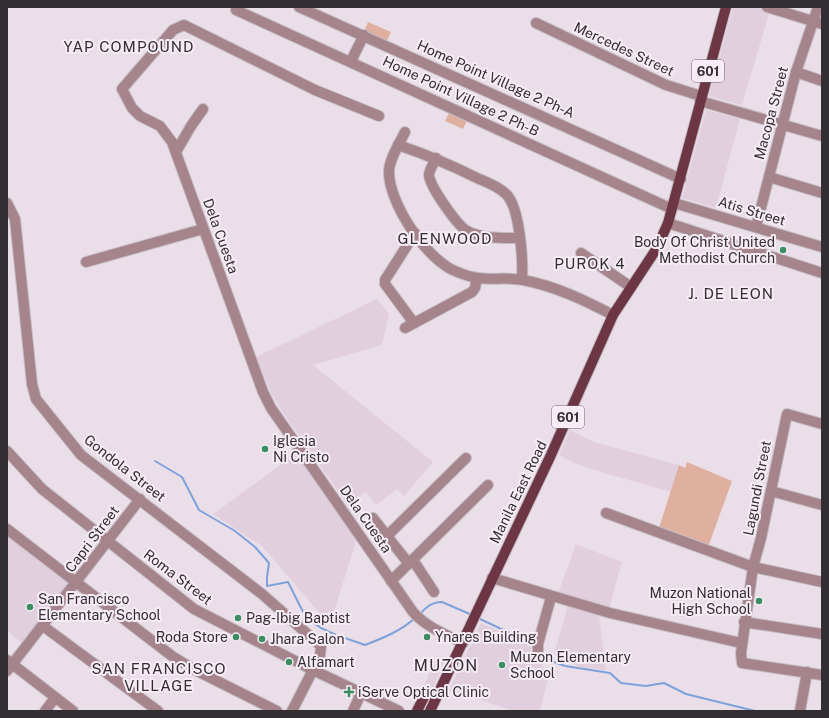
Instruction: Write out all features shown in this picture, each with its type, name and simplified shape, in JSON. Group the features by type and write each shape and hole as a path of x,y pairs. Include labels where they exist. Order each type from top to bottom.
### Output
{"main road":[{"name":"601","path":"668,223 700,98 726,7"},
{"name":"Manila East Road","path":"430,711 556,444 613,315 657,248 668,223"},
{"path":"417,711 426,692 438,695"}],"street":[{"name":"Home Point Village 2 Ph-A","path":"299,7 364,35 680,179"},
{"path":"767,7 817,23"},
{"name":"Macopa Street","path":"756,227 796,72 817,23 818,7"},
{"name":"Home Point Village 2 Ph-B","path":"237,8 673,206"},
{"name":"Mercedes Street","path":"536,23 666,85 700,98 822,136"},
{"name":"Dela Cuesta","path":"379,116 315,90 184,25 173,30 122,89 132,108 140,116 155,123 165,132 176,152 254,370 271,408 416,615 463,643"},
{"path":"351,61 364,35"},
{"path":"796,72 822,81"},
{"path":"176,152 191,126 203,110"},
{"path":"406,132 398,145 388,170 390,183 397,202 415,234 429,253 440,263 476,278 522,279 552,287 577,297 613,315"},
{"path":"398,145 436,158 494,186 506,194 513,205 517,217 523,259 522,279"},
{"path":"436,158 429,174 431,183 458,223 474,234 519,238"},
{"path":"769,177 822,193"},
{"name":"Gondola Street","path":"7,203 15,218 32,384 36,399 82,456 262,594 321,646 320,656 292,711"},
{"name":"Atis Street","path":"673,206 756,227 822,247"},
{"path":"668,223 822,273"},
{"path":"86,262 203,229"},
{"path":"415,234 385,280 385,284 409,325 472,292 475,288 476,278"},
{"path":"581,254 631,287"},
{"name":"Lagundi Street","path":"808,672 742,663 741,643 753,567 762,538 787,414 822,424"},
{"name":"Roma Street","path":"7,451 42,489 194,609 313,670 399,711"},
{"path":"387,536 466,458"},
{"path":"391,580 488,485"},
{"path":"771,491 822,505"},
{"name":"Capri Street","path":"9,665 43,626 140,499"},
{"path":"606,513 753,567 822,582"},
{"path":"373,518 411,562 434,592"},
{"path":"7,529 172,656 193,670 278,711"},
{"path":"492,578 551,597 610,613 741,643"},
{"path":"538,655 538,644 551,597"},
{"path":"744,622 822,634"},
{"path":"43,626 158,711"},
{"path":"9,665 73,711"},
{"path":"800,711 808,672 822,675"},
{"path":"353,711 361,693"},
{"path":"44,711 55,698"}],"shaded area":[{"path":"733,7 771,7 742,105 709,96"},
{"path":"368,22 391,32 386,43 364,32"},
{"path":"706,110 740,119 716,208 682,198"},
{"path":"450,111 468,119 463,129 445,121"},
{"path":"377,299 389,314 382,345 313,365 433,462 404,496 397,489 376,505 366,492 347,504 282,411 271,393 256,357"},
{"path":"570,430 594,442 679,465 671,492 604,473 574,463 559,455"},
{"path":"297,453 357,538 330,625 262,546 213,514"},
{"path":"687,462 732,481 708,547 659,528 679,465 685,468"},
{"name":"San Francisco Elementary School","path":"7,532 72,583 22,643 7,631"},
{"path":"576,544 622,562 608,612 557,596"},
{"path":"568,605 599,615 606,670 579,667 554,654"},
{"name":"Muzon Elementary School","path":"481,623 533,646 530,655 542,661 543,668 550,671 540,711 514,711 449,690"},
{"path":"436,659 445,663 432,689 424,685"}],"waterway":[{"path":"155,461 182,477 199,510 235,531 255,547 269,563 267,586 288,582 306,616 318,626 334,634 365,645 398,630 410,623 415,618"},
{"path":"420,614 430,605 442,602 472,615"},
{"path":"478,618 535,645"},
{"path":"541,657 565,666 610,673 621,683 646,686 664,683 686,694 755,711"}],"place":[{"name":"Body Of Christ United Methodist Church","path":"783,250"},
{"name":"Iglesia Ni Cristo","path":"265,449"},
{"name":"Muzon National High School","path":"759,601"},
{"name":"San Francisco Elementary School","path":"30,607"},
{"name":"Pag-Ibig Baptist","path":"238,618"},
{"name":"Roda Store","path":"236,637"},
{"name":"Ynares Building","path":"427,637"},
{"name":"Jhara Salon","path":"262,639"},
{"name":"Alfamart","path":"289,662"},
{"name":"Muzon Elementary School","path":"502,665"},
{"name":"iServe Optical Clinic","path":"349,692"}],"district":[{"name":"YAP COMPOUND","path":"129,46"},
{"name":"GLENWOOD","path":"445,238"},
{"name":"PUROK 4","path":"590,263"},
{"name":"J. DE LEON","path":"731,293"},
{"name":"MUZON","path":"446,665"},
{"name":"SAN FRANCISCO VILLAGE","path":"159,676"}]}
